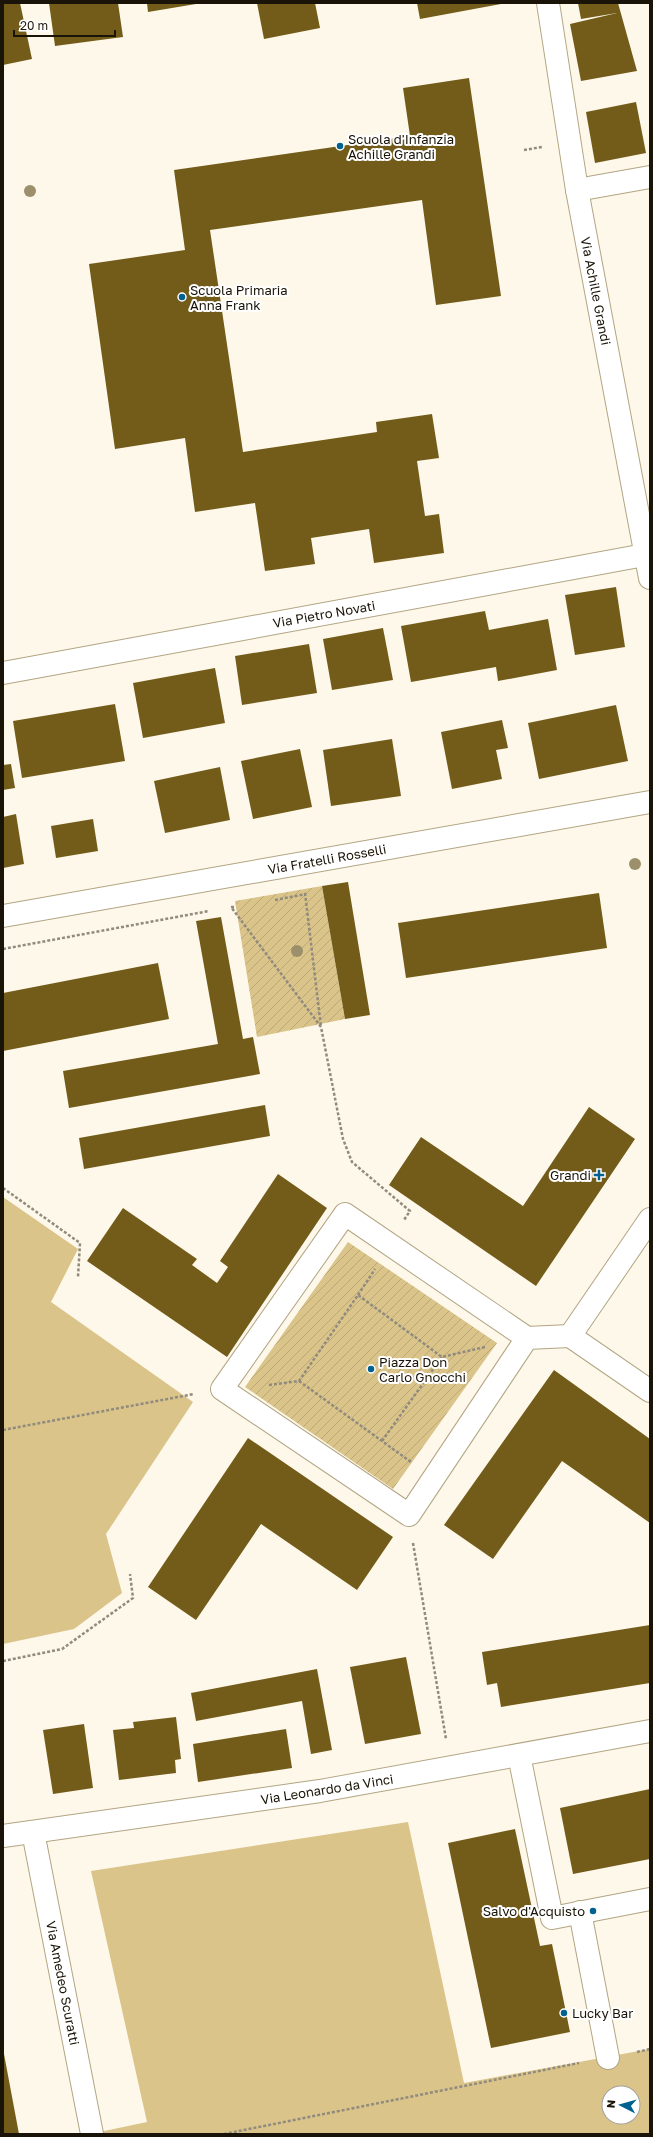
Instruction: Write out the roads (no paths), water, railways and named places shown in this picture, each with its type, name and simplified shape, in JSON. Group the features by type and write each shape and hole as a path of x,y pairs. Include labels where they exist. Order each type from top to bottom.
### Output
{"street":[{"name":"Via Achille Grandi","path":"548,3 577,190 648,555 650,578"},
{"path":"577,190 650,177"},
{"name":"Via Pietro Novati","path":"3,673 648,555"},
{"name":"Via Fratelli Rosselli","path":"3,916 650,802"},
{"path":"527,1338 409,1515 222,1389 345,1214 527,1338 570,1336 650,1391"},
{"path":"570,1336 650,1219"},
{"name":"Via Leonardo da Vinci","path":"3,1836 320,1792 650,1731"},
{"path":"519,1755 552,1918 650,1899"},
{"name":"Via Amedeo Scuratti","path":"33,1832 92,2134"},
{"path":"580,1912 608,2058"}],"place":[{"name":"Scuola d'Infanzia Achille Grandi","path":"340,146"},
{"name":"Scuola Primaria Anna Frank","path":"182,297"},
{"name":"Grandi","path":"599,1175"},
{"name":"Piazza Don Carlo Gnocchi","path":"371,1369"},
{"name":"Salvo d'Acquisto","path":"593,1911"},
{"name":"Lucky Bar","path":"564,2013"}]}
